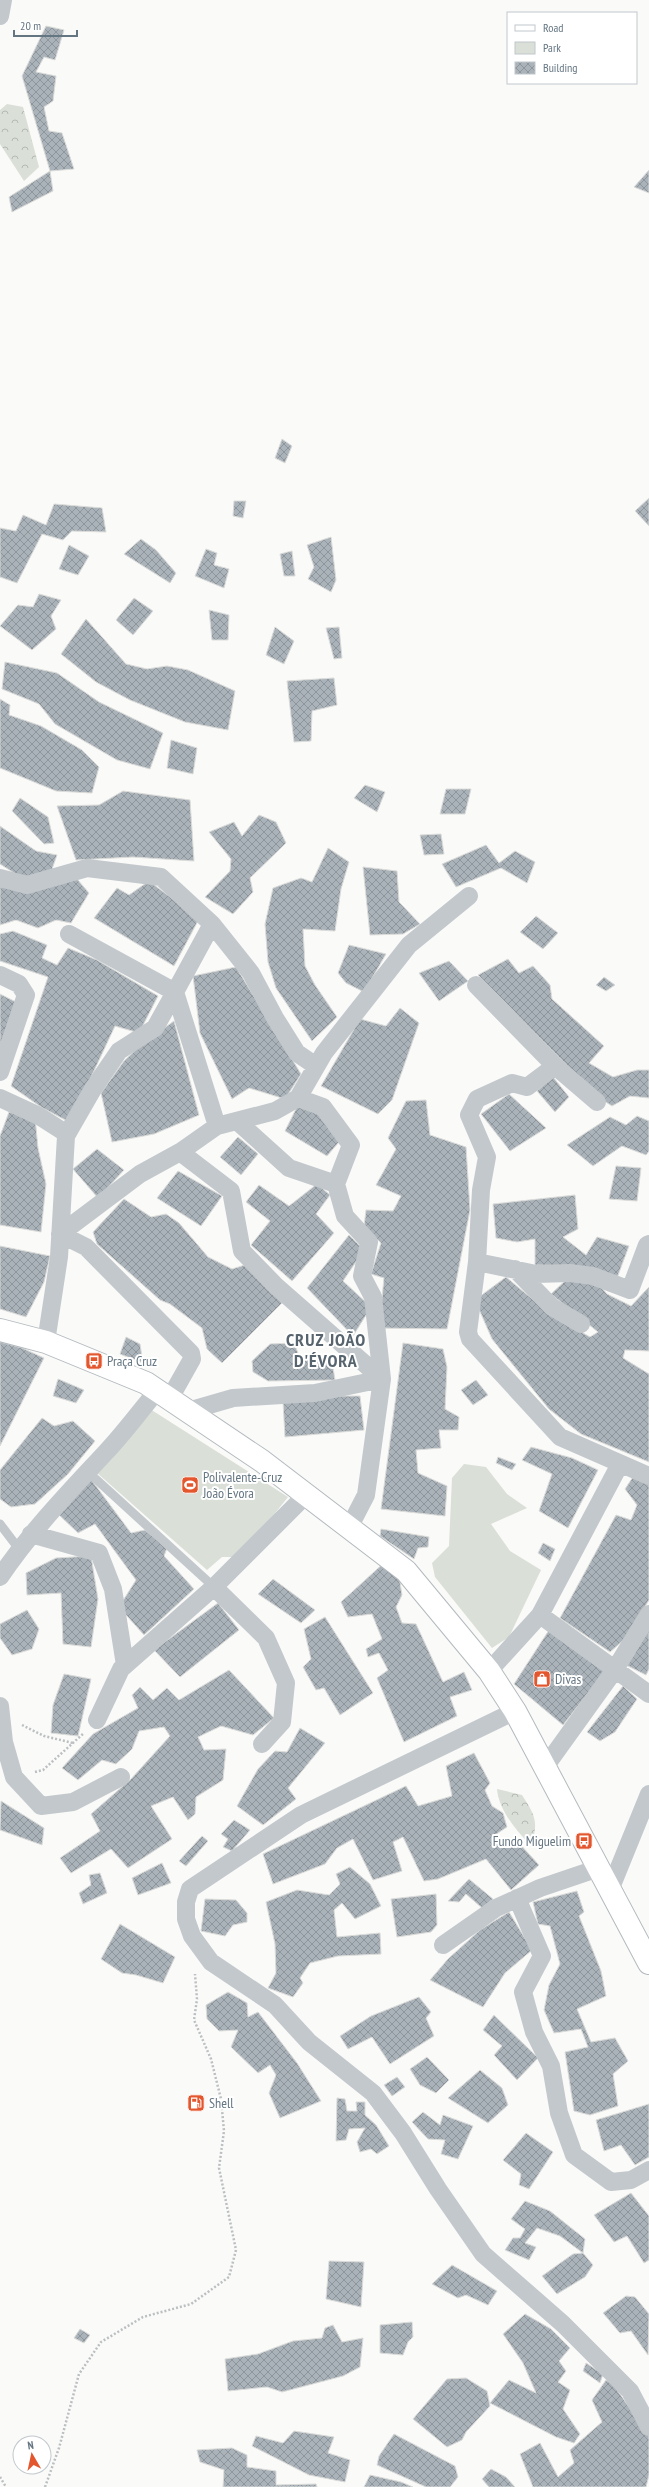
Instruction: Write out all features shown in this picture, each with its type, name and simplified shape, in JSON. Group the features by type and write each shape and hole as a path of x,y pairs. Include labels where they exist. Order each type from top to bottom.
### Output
{"street":[{"path":"0,16 3,0"},
{"path":"0,878 27,885 87,868 161,877 212,924 251,973 275,1018 297,1053 316,1066"},
{"path":"60,1234 140,1174 180,1152 217,1126 275,1111 298,1098 324,1053 409,945 469,896"},
{"path":"46,1342 59,1257 66,1136 93,1089 119,1052 155,1028 212,924"},
{"path":"69,934 175,992 217,1126"},
{"path":"0,975 19,984 26,995 0,1072"},
{"path":"476,985 555,1066 597,1102"},
{"path":"555,1066 527,1087 512,1083 477,1099 469,1115 487,1157 481,1190 477,1262 467,1324 470,1339 560,1437 649,1476"},
{"path":"0,1098 39,1116 64,1132 66,1136"},
{"path":"298,1098 323,1107 351,1145 336,1184 345,1216 369,1242 362,1276 373,1296 382,1379 366,1495 350,1526"},
{"path":"237,1121 289,1168 336,1184"},
{"path":"180,1152 231,1191 242,1251 276,1286 382,1379"},
{"path":"0,1577 31,1534 88,1471 163,1395 192,1359 192,1353 86,1247 60,1234"},
{"path":"477,1262 536,1274 570,1273 593,1276 630,1290 647,1245 649,1244"},
{"path":"515,1269 552,1308 581,1324"},
{"path":"0,1330 46,1342 146,1383 262,1460 306,1495 350,1526 406,1571 489,1671 515,1711 649,1963"},
{"path":"188,1411 233,1398 315,1393 382,1379"},
{"path":"489,1671 540,1615 620,1464"},
{"path":"97,1720 121,1669 214,1587 306,1495"},
{"path":"31,1534 99,1553 113,1590 126,1665"},
{"path":"214,1587 266,1638 286,1683 282,1722 262,1744"},
{"path":"545,1767 614,1671 649,1614"},
{"path":"540,1615 614,1671 649,1694"},
{"path":"1,1711 4,1742 14,1777 41,1806 73,1802 121,1777"},
{"path":"515,1711 301,1815 190,1889 186,1902 186,1919 192,1936 211,1962 275,2005 309,2042 373,2093 403,2133 438,2189 483,2254 563,2324 630,2391 649,2427"},
{"path":"610,1890 649,1794"},
{"path":"443,1946 496,1908 540,1888 599,1868"},
{"path":"518,1898 542,1956 523,1992 534,2032 551,2066 559,2113 574,2155 611,2182 631,2180 649,2170"}],"lane":[{"path":"88,1471 214,1587"},
{"path":"0,1524 19,1549"}],"path":[{"path":"1,1711 44,1736 74,1743"},
{"path":"14,1777 43,1770 74,1743 97,1720"},
{"path":"45,2487 80,2374 101,2342 143,2317 191,2304 229,2277 231,2271 236,2250 219,2168 224,2131 221,2099 211,2059 194,2020 197,1999 192,1936"},
{"path":"0,2477 6,2487"}],"green space":[{"path":"7,104 23,107 39,167 24,181 0,144 0,110"},
{"name":"Polivalente-Cruz João Évora","path":"150,1409 288,1497 240,1557 222,1557 207,1570 96,1472"},
{"path":"464,1464 486,1467 507,1494 527,1508 491,1524 510,1551 541,1570 509,1637 492,1648 435,1577 432,1563 449,1546 452,1478"},
{"path":"497,1789 522,1795 533,1814 534,1819 535,1831 531,1846 505,1813 498,1797"}],"building":[{"path":"46,26 64,30 55,60 44,57 36,72 56,76 53,101 44,107 49,131 62,133 74,169 50,171 22,76"},
{"path":"649,170 649,193 634,187"},
{"path":"50,171 53,191 12,212 9,197"},
{"path":"282,439 292,446 285,463 275,458"},
{"path":"649,498 649,526 635,511"},
{"path":"234,501 246,501 243,518 233,516"},
{"path":"54,504 102,508 106,532 72,531 63,540 42,534 17,583 0,577 0,528 16,531 23,515 46,525"},
{"path":"331,537 336,580 331,592 308,579 314,567 307,545"},
{"path":"141,539 156,550 176,573 170,583 124,554"},
{"path":"69,545 89,556 78,575 59,569"},
{"path":"206,549 217,553 214,565 229,569 224,588 195,576"},
{"path":"292,551 295,576 284,576 280,554"},
{"path":"39,594 61,600 51,616 56,629 32,650 0,626 18,605 33,607"},
{"path":"134,598 153,611 133,635 116,620"},
{"path":"209,610 229,615 228,640 212,640"},
{"path":"86,619 126,664 147,669 167,666 188,670 235,691 228,730 185,722 130,700 96,682 61,654"},
{"path":"275,627 294,641 284,664 266,655"},
{"path":"339,627 342,658 334,659 326,628"},
{"path":"5,662 57,673 99,702 163,733 150,769 117,760 55,724 39,704 2,689"},
{"path":"334,678 337,705 312,711 311,741 294,742 287,681"},
{"path":"0,699 10,705 9,715 41,726 82,750 99,767 92,793 56,791 0,768"},
{"path":"171,740 197,748 193,774 167,768"},
{"path":"365,785 385,792 377,812 354,798"},
{"path":"446,789 471,789 465,814 440,814"},
{"path":"123,791 190,800 194,861 133,857 76,860 57,806 99,805"},
{"path":"20,798 48,817 54,843 44,844 12,811"},
{"path":"259,815 276,822 286,843 250,878 253,892 233,914 205,897 230,871 231,859 209,832 234,822 242,836"},
{"path":"0,826 36,851 57,855 51,872 22,878 0,864"},
{"path":"441,834 444,854 424,855 420,835"},
{"path":"486,845 499,863 515,851 535,862 527,883 501,868 456,887 442,864"},
{"path":"328,848 349,862 341,889 335,931 303,929 305,966 315,985 337,1017 312,1041 276,988 268,962 265,924 273,888 301,878 312,882"},
{"path":"363,867 397,871 399,902 420,924 403,934 370,935"},
{"path":"77,879 89,893 71,923 56,920 38,928 16,920 0,925 0,887"},
{"path":"149,881 199,919 174,966 94,918 117,888 129,895"},
{"path":"536,916 558,933 543,949 520,932"},
{"path":"13,931 47,945 42,958 57,965 68,948 97,960 158,996 139,1033 115,1026 85,1090 73,1124 41,1107 11,1086 48,977 0,961 0,934"},
{"path":"349,945 386,954 364,992 346,983 338,973"},
{"path":"508,959 519,973 533,966 550,985 552,999 604,1046 589,1063 613,1077 637,1070 649,1070 649,1098 630,1096 612,1106 598,1097 478,975"},
{"path":"449,961 468,981 439,1001 419,973"},
{"path":"236,967 301,1074 285,1099 249,1088 232,1099 200,1033 193,976"},
{"path":"604,977 615,985 606,991 596,985"},
{"path":"0,994 16,1002 0,1051"},
{"path":"400,1008 419,1023 392,1100 378,1114 321,1086 360,1019 386,1026"},
{"path":"174,1021 199,1115 154,1134 112,1142 101,1093 124,1061 142,1044"},
{"path":"553,1077 569,1097 555,1112 537,1091"},
{"path":"509,1094 546,1128 510,1151 481,1114"},
{"path":"426,1100 430,1135 466,1147 470,1210 447,1329 379,1328 384,1278 371,1274 381,1243 364,1227 366,1210 393,1211 401,1196 376,1185 396,1149 388,1138 406,1101"},
{"path":"299,1103 329,1121 339,1142 327,1156 285,1131"},
{"path":"9,1112 35,1117 38,1148 46,1184 41,1232 0,1225 0,1136"},
{"path":"637,1116 649,1121 649,1151 646,1155 622,1146 593,1166 567,1145 610,1117 626,1125"},
{"path":"238,1137 258,1154 241,1175 220,1157"},
{"path":"97,1149 124,1170 98,1198 73,1169"},
{"path":"616,1166 641,1168 637,1201 609,1199"},
{"path":"178,1171 222,1196 201,1226 157,1198"},
{"path":"317,1184 330,1195 316,1214 334,1233 292,1281 251,1245 270,1221 246,1202 259,1185 289,1206"},
{"path":"575,1195 578,1229 563,1237 586,1255 597,1237 629,1246 617,1278 577,1266 535,1265 535,1239 517,1242 496,1238 493,1204"},
{"path":"124,1199 151,1217 166,1214 179,1223 208,1257 232,1269 245,1265 282,1303 222,1363 207,1349 202,1328 170,1304 160,1300 97,1244 93,1232"},
{"path":"349,1235 364,1250 343,1281 371,1307 353,1336 307,1288"},
{"path":"0,1246 50,1256 44,1282 26,1317 0,1309"},
{"path":"506,1277 550,1314 590,1337 598,1332 551,1294 567,1279 593,1278 607,1294 631,1306 649,1287 649,1351 625,1350 623,1358 649,1374 649,1462 581,1434 549,1409 492,1339 475,1300"},
{"path":"126,1337 140,1344 143,1363 120,1354"},
{"path":"0,1342 22,1348 44,1358 0,1446"},
{"path":"294,1343 300,1358 332,1361 335,1380 268,1381 253,1372 252,1361 270,1344"},
{"path":"403,1343 443,1349 447,1367 445,1409 459,1417 458,1430 439,1430 441,1448 416,1450 418,1473 447,1486 445,1516 381,1509"},
{"path":"58,1379 84,1390 76,1403 53,1396"},
{"path":"476,1380 488,1395 473,1405 461,1390"},
{"path":"332,1396 360,1396 364,1430 285,1437 283,1402"},
{"path":"42,1418 54,1426 73,1421 95,1441 68,1474 35,1504 11,1507 0,1499 0,1470"},
{"path":"531,1447 572,1458 598,1470 568,1528 539,1511 552,1474 522,1460"},
{"path":"498,1457 516,1464 512,1470 496,1463"},
{"path":"635,1474 649,1480 649,1600 626,1638 610,1652 560,1618 616,1515 631,1520 637,1505 625,1489"},
{"path":"90,1478 131,1533 145,1530 167,1548 164,1556 194,1589 144,1635 119,1607 136,1580 95,1524 78,1533 54,1510"},
{"path":"381,1529 429,1537 428,1547 418,1548 414,1559 380,1536"},
{"path":"543,1543 555,1549 550,1561 538,1553"},
{"path":"91,1556 98,1599 91,1647 63,1644 61,1593 27,1595 26,1573 56,1558"},
{"path":"386,1561 399,1576 402,1595 396,1607 402,1623 416,1624 443,1682 464,1672 472,1690 450,1697 457,1716 404,1742 377,1678 388,1670 379,1653 368,1657 366,1649 382,1639 372,1614 348,1617 341,1602"},
{"path":"273,1579 315,1610 301,1623 258,1594"},
{"path":"218,1603 239,1630 180,1677 154,1650"},
{"path":"27,1610 39,1629 32,1649 12,1655 0,1638 0,1624"},
{"path":"325,1617 373,1693 340,1715 324,1688 316,1690 303,1667 311,1659 304,1629"},
{"path":"551,1627 606,1670 563,1725 514,1684"},
{"path":"649,1627 649,1669 646,1675 622,1663"},
{"path":"229,1670 274,1718 253,1735 221,1726 198,1737 204,1750 226,1749 223,1780 196,1797 195,1814 188,1820 173,1797 151,1806 172,1839 128,1868 111,1849 71,1873 60,1858 100,1831 91,1814 131,1779 170,1736 164,1727 139,1731 132,1749 116,1764 102,1760 78,1780 62,1768 93,1734 138,1708 132,1695 140,1687 153,1700 167,1688 179,1700"},
{"path":"64,1674 91,1679 78,1736 51,1733 53,1705"},
{"path":"623,1686 637,1699 615,1732 600,1741 587,1732"},
{"path":"300,1728 325,1743 288,1788 296,1799 263,1825 237,1806 258,1769 275,1751 287,1752"},
{"path":"474,1753 490,1783 485,1790 492,1806 503,1813 507,1827 495,1835 500,1848 518,1842 539,1865 511,1890 486,1859 438,1879 424,1881 403,1837 393,1842 402,1871 373,1880 353,1839 337,1848 325,1864 273,1884 263,1854 406,1786 418,1806 452,1796 446,1766"},
{"path":"1,1801 44,1828 42,1845 0,1830"},
{"path":"234,1820 250,1830 232,1851 223,1847 228,1839 221,1834"},
{"path":"202,1836 208,1841 186,1866 179,1861"},
{"path":"162,1863 171,1883 138,1895 132,1878"},
{"path":"350,1867 370,1884 381,1906 355,1919 342,1903 334,1910 337,1937 380,1933 381,1954 338,1956 310,1963 300,1978 303,1983 293,1997 268,1988 276,1973 275,1944 266,1902 297,1890 329,1895 340,1884 336,1874"},
{"path":"100,1873 107,1893 83,1904 79,1893 91,1885 89,1875"},
{"path":"469,1879 493,1899 482,1908 466,1894 459,1902 448,1901"},
{"path":"577,1891 584,1912 579,1916 601,1971 606,1996 577,2009 591,2042 615,2038 628,2061 613,2074 618,2106 590,2115 574,2111 565,2052 588,2047 581,2029 554,2033 544,2010 549,1985 560,1964 550,1926 538,1924 533,1902"},
{"path":"436,1894 437,1925 431,1932 397,1937 391,1899"},
{"path":"205,1899 236,1900 247,1913 247,1922 233,1925 225,1936 201,1931"},
{"path":"509,1912 532,1950 505,1973 483,2007 430,1980 448,1959 480,1930"},
{"path":"120,1924 175,1957 163,1983 136,1975 122,1973 101,1959"},
{"path":"228,1992 247,2003 248,2017 258,2012 297,2063 321,2101 280,2118 269,2093 276,2075 270,2065 258,2073 231,2047 238,2030 219,2031 207,2019 206,2005"},
{"path":"419,1997 431,2012 426,2018 434,2036 390,2064 372,2037 348,2049 340,2036 371,2016"},
{"path":"494,2015 538,2058 517,2080 494,2055 502,2046 483,2030"},
{"path":"427,2057 449,2080 436,2093 420,2085 410,2069"},
{"path":"480,2070 502,2088 508,2105 488,2123 448,2098"},
{"path":"397,2077 405,2087 392,2096 384,2085"},
{"path":"337,2098 345,2099 347,2111 357,2111 356,2102 365,2102 365,2115 376,2125 389,2146 377,2154 371,2149 360,2152 357,2142 365,2128 349,2129 346,2140 336,2141"},
{"path":"649,2104 649,2157 635,2165 621,2145 604,2151 596,2120"},
{"path":"423,2112 440,2125 443,2115 473,2126 458,2159 441,2154 445,2140 428,2139 412,2122"},
{"path":"526,2133 553,2152 529,2189 519,2185 521,2174 503,2160"},
{"path":"631,2193 649,2216 649,2260 644,2263 627,2236 614,2242 594,2215"},
{"path":"525,2201 550,2211 585,2239 583,2253 560,2236 537,2228 525,2243 536,2247 529,2260 505,2250 513,2238 520,2238 525,2229 511,2219"},
{"path":"583,2253 593,2265 585,2277 557,2294 542,2276 573,2254"},
{"path":"329,2261 364,2262 361,2307 326,2299"},
{"path":"452,2265 497,2291 488,2305 466,2295 458,2298 432,2284"},
{"path":"626,2296 635,2297 649,2314 648,2355 631,2331 620,2333 603,2313"},
{"path":"525,2314 551,2329 570,2348 559,2361 566,2371 558,2382 570,2390 563,2409 580,2434 574,2443 556,2437 490,2403 509,2380 536,2393 523,2363 503,2334"},
{"path":"412,2322 413,2337 408,2342 403,2355 380,2353 380,2325"},
{"path":"333,2325 342,2342 363,2338 360,2367 343,2376 282,2392 267,2387 228,2391 225,2359 258,2354 293,2341 322,2338 325,2328"},
{"path":"80,2329 90,2335 84,2343 74,2338"},
{"path":"586,2363 603,2374 600,2383 583,2371"},
{"path":"466,2378 487,2391 490,2406 466,2432 462,2440 447,2447 413,2419 447,2379"},
{"path":"606,2380 613,2384 649,2436 649,2475 646,2487 533,2487 520,2454 540,2443 558,2477 574,2463 570,2450 602,2422 592,2400"},
{"path":"294,2431 334,2437 328,2453 350,2460 345,2482 309,2475 252,2446 256,2436 283,2443"},
{"path":"394,2434 455,2466 458,2477 450,2487 426,2487 377,2465 379,2456"},
{"path":"232,2448 247,2455 247,2467 276,2471 276,2485 316,2484 317,2487 223,2487 224,2470 200,2462 197,2450"},
{"path":"491,2469 506,2477 515,2487 489,2487 482,2479"},
{"path":"370,2475 401,2482 413,2487 364,2487"}],"place":[{"name":"Praça Cruz","path":"94,1361"},
{"name":"Polivalente-Cruz João Évora","path":"190,1485"},
{"name":"Divas","path":"542,1679"},
{"name":"Fundo Miguelim","path":"584,1841"},
{"name":"Shell","path":"196,2103"}],"district":[{"name":"CRUZ JOÃO D'ÉVORA","path":"326,1349"}]}
